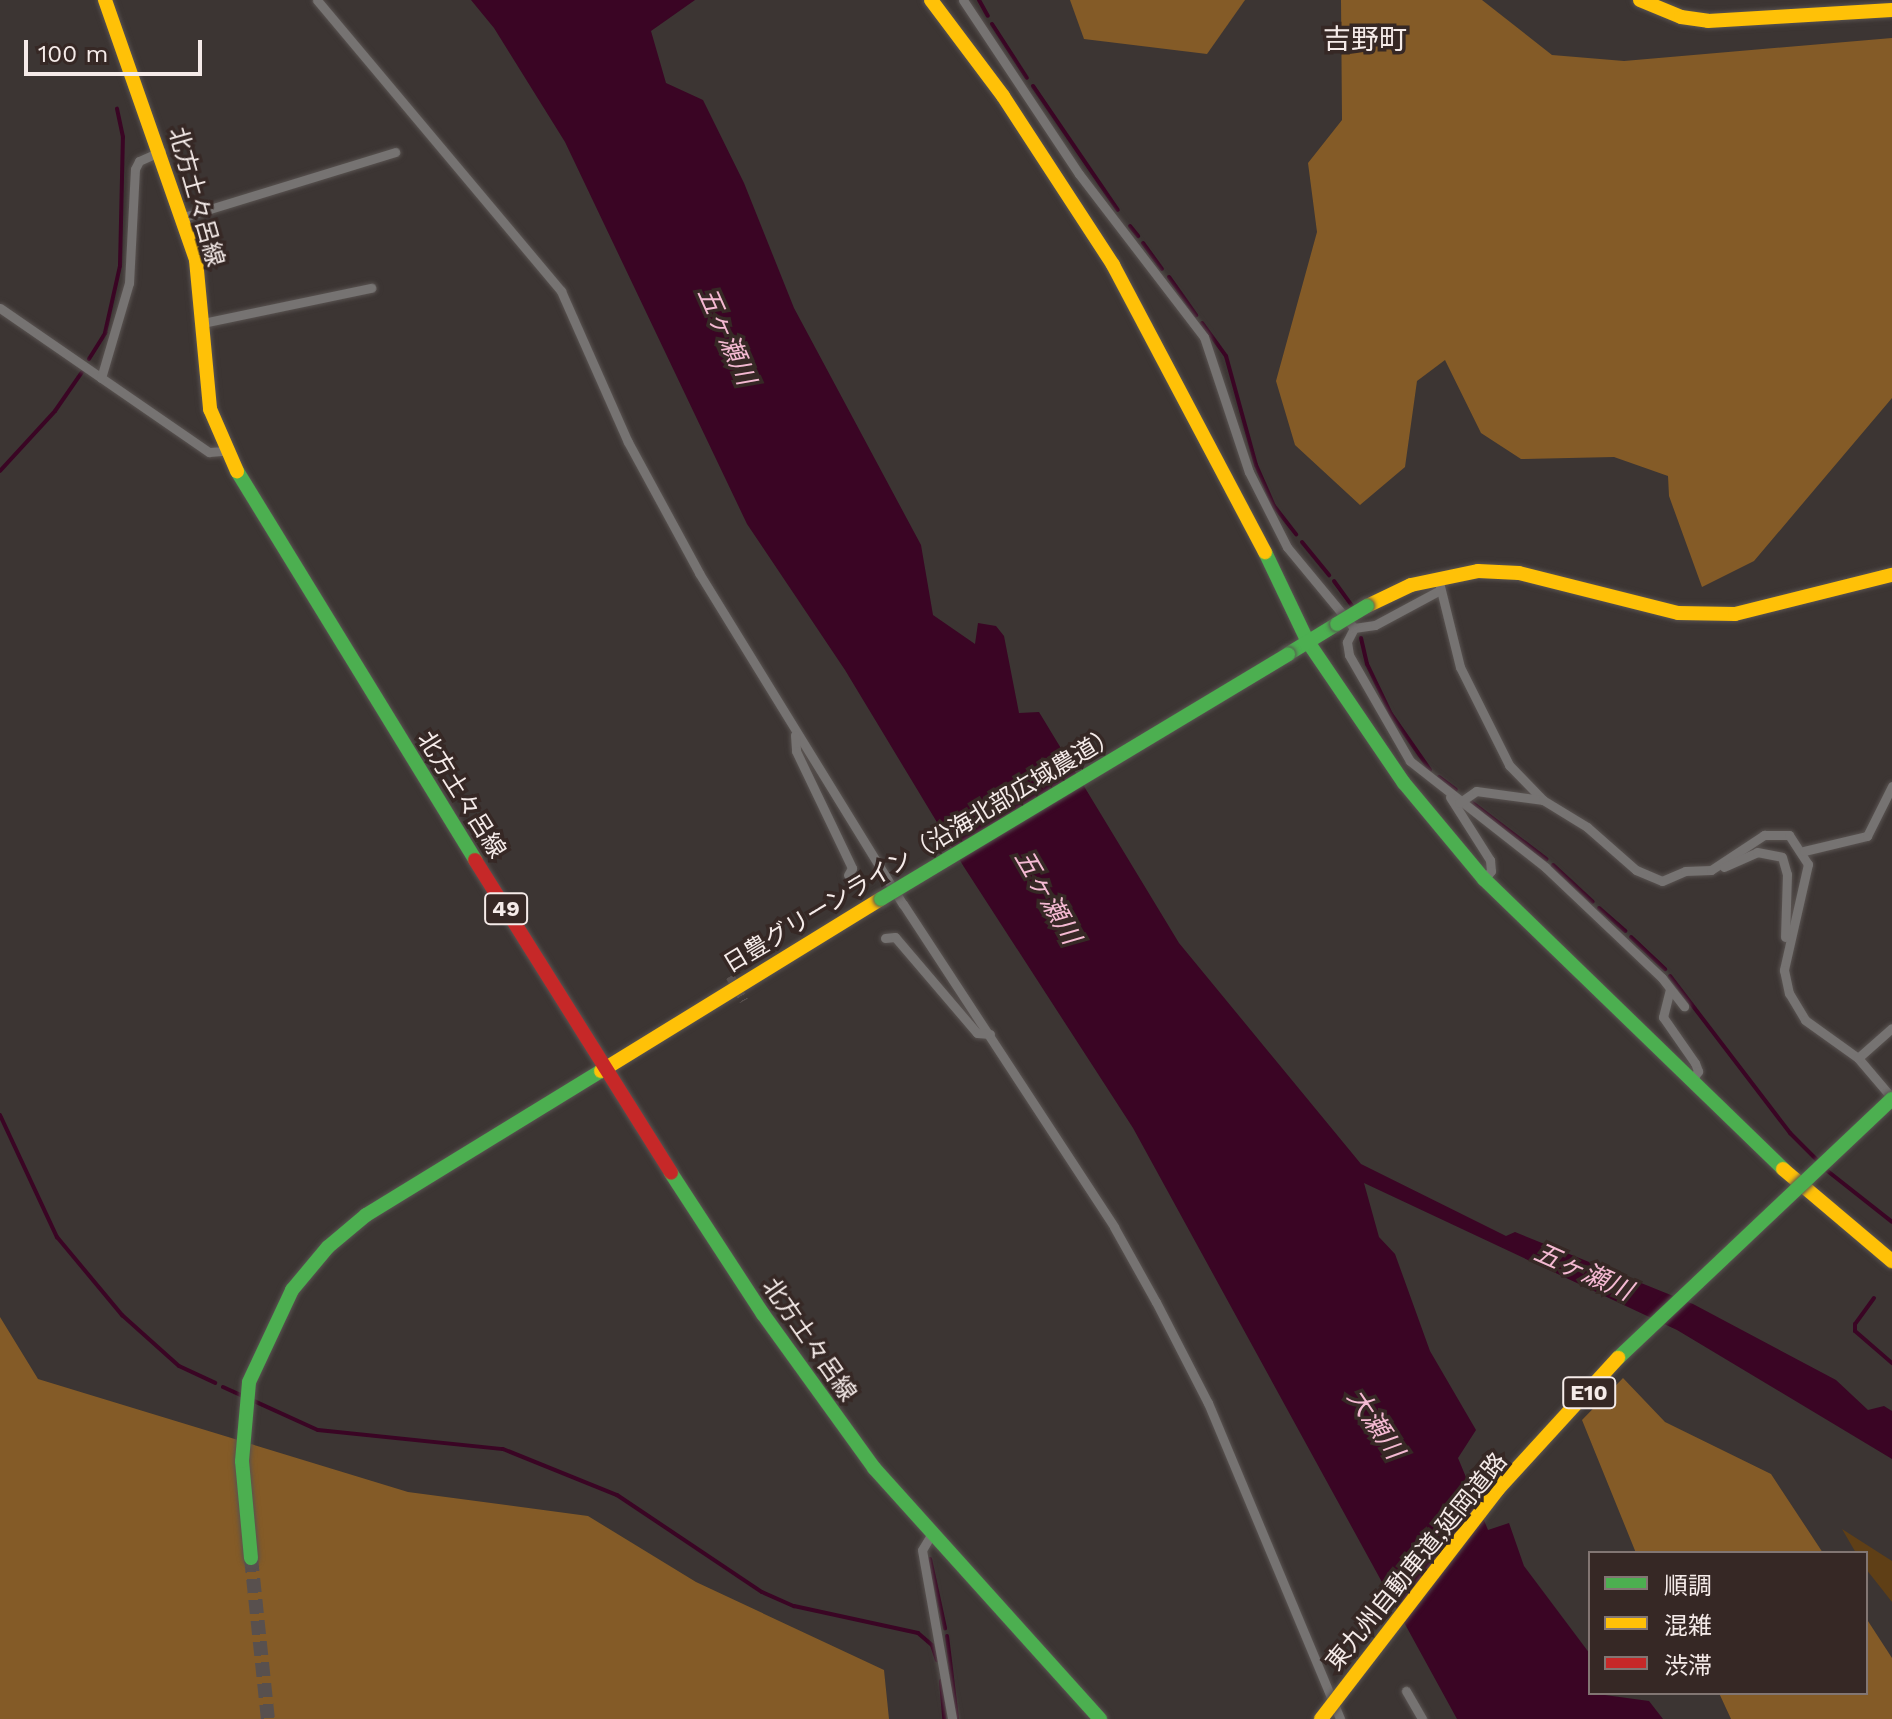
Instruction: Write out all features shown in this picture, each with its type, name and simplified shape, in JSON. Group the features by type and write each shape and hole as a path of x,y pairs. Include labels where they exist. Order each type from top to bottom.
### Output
{"main road":[{"name":"北方土々呂線","path":"105,0 184,217 203,323 210,409 225,451 603,1069 763,1314 874,1468 931,1535 1100,1719"},
{"path":"931,0 1043,156 1164,352 1308,642 1404,783 1484,879 1769,1157 1892,1261"},
{"path":"1640,0 1681,17 1708,21 1892,10"},
{"name":"日豊グリーンライン（沿海北部広域農道）","path":"251,1558 242,1461 249,1382 292,1290 328,1247 366,1215 1367,606 1478,571 1519,573 1678,613 1735,614 1892,575"},
{"name":"東九州自動車道;延岡道路","path":"1321,1719 1498,1489 1633,1342 1892,1098"}],"street":[{"path":"317,0 561,291 635,455 795,731 1114,1227 1176,1340 1214,1417 1340,1719"},
{"path":"963,0 1079,174 1204,337 1249,472 1287,547 1354,628"},
{"path":"101,378 129,283 135,169 139,161 161,151"},
{"path":"184,217 395,152"},
{"path":"203,323 371,288"},
{"path":"0,308 209,452 225,451"},
{"path":"1354,628 1375,625 1439,584 1454,653 1509,765 1543,800 1651,878 1662,881 1685,871 1711,870 1757,852 1782,857 1787,874 1785,983 1795,1008 1817,1030 1858,1058 1892,1098"},
{"path":"1354,628 1347,642 1349,655 1410,761 1459,803 1545,867 1684,1006"},
{"path":"795,731 796,751 852,868 848,875"},
{"path":"1804,851 1867,836 1892,786"},
{"path":"1459,803 1476,791 1543,800"},
{"path":"1449,795 1490,860 1491,871 1484,879"},
{"path":"1711,870 1774,832 1789,835 1804,851 1807,880 1793,918 1786,956"},
{"path":"885,938 895,937 977,1033 990,1034"},
{"path":"1670,989 1663,1017 1695,1063 1698,1071 1692,1081"},
{"path":"1858,1058 1892,1028"},
{"path":"931,1535 922,1550 952,1719"},
{"path":"1406,1691 1422,1719"}],"shaded area":[{"path":"1070,0 1245,0 1207,54 1084,39"},
{"path":"1341,0 1482,0 1552,55 1624,61 1892,38 1892,398 1754,561 1702,587 1669,496 1668,476 1614,457 1521,459 1481,433 1445,360 1417,381 1405,467 1360,505 1295,445 1276,381 1317,232 1308,163 1342,120"},
{"path":"0,1317 38,1379 408,1492 588,1516 696,1582 884,1670 889,1719 0,1719"},
{"path":"1623,1378 1665,1422 1771,1474 1822,1551 1635,1551 1582,1420"},
{"path":"1842,1529 1892,1561 1892,1602 1868,1572 1868,1551 1855,1551"},
{"path":"1868,1621 1892,1658 1892,1719 1731,1719 1720,1695 1868,1695"}],"water":[{"path":"471,0 695,0 651,31 666,83 703,100 744,183 794,308 921,545 933,615 975,644 978,623 996,626 1004,636 1019,713 1039,712 1179,943 1361,1164 1506,1236 1515,1232 1693,1304 1836,1380 1868,1410 1884,1406 1892,1411 1892,1459 1677,1330 1364,1183 1379,1237 1395,1254 1430,1351 1476,1430 1458,1458 1488,1530 1509,1523 1524,1566 1588,1651 1588,1695 1649,1701 1663,1719 1457,1719 1133,1128 964,867 845,670 747,524 565,142 494,28"}],"waterway":[{"path":"979,0 988,16"},
{"path":"992,24 1027,78"},
{"path":"1033,86 1118,210"},
{"path":"89,359 105,333 120,266 123,137 117,109"},
{"path":"1130,226 1138,236"},
{"path":"1143,243 1162,269"},
{"path":"1169,277 1196,315"},
{"path":"1202,323 1226,356 1256,465 1274,506 1296,534"},
{"path":"0,471 55,411 82,372"},
{"path":"1302,542 1329,575"},
{"path":"1334,581 1352,606"},
{"path":"1361,638 1367,664 1391,714 1430,770"},
{"path":"1439,777 1456,790"},
{"path":"1470,801 1546,859"},
{"path":"1553,865 1593,902"},
{"path":"1599,908 1625,931"},
{"path":"1631,937 1665,969"},
{"path":"1670,976 1790,1133 1819,1162"},
{"path":"0,1115 57,1237 122,1315 179,1366 215,1383"},
{"path":"1825,1169 1892,1222"},
{"path":"1874,1298 1855,1324 1855,1331 1892,1363"},
{"path":"223,1387 318,1430 503,1449 617,1495 762,1592 794,1606 918,1633 932,1645 937,1660"},
{"path":"930,1559 945,1628"},
{"path":"947,1636 957,1719"},
{"path":"941,1681 944,1719"}],"tunnel":[{"path":"730,976 744,1000"},
{"path":"251,1558 268,1719"}],"traffic: fast":[{"path":"237,471 475,860"},
{"path":"1265,552 1308,642 1404,783 1484,879 1783,1169"},
{"path":"1337,624 1367,606"},
{"path":"1288,654 1337,624"},
{"path":"881,899 1288,654"},
{"path":"251,1558 242,1461 249,1382 292,1290 328,1247 366,1215 601,1071"},
{"path":"1618,1358 1892,1099"},
{"path":"671,1173 763,1314 874,1468 1100,1719"}],"traffic: slow":[{"path":"105,0 196,260 210,409 237,471"},
{"path":"931,0 1003,96 1113,265 1265,552"},
{"path":"1640,0 1681,17 1708,21 1892,10"},
{"path":"1367,606 1411,585 1478,571 1519,573 1678,613 1735,614 1892,575"},
{"path":"601,1071 881,899"},
{"path":"1783,1169 1892,1261"},
{"path":"1321,1719 1498,1489 1618,1358"}],"traffic: jam":[{"path":"475,860 671,1173"}],"district":[{"name":"吉野町","path":"1365,40"}],"water label":[{"name":"五ヶ瀬川","path":"726,336"},
{"name":"五ヶ瀬川","path":"1047,897"},
{"name":"五ヶ瀬川","path":"1583,1272"},
{"name":"大瀬川","path":"1375,1424"}]}
